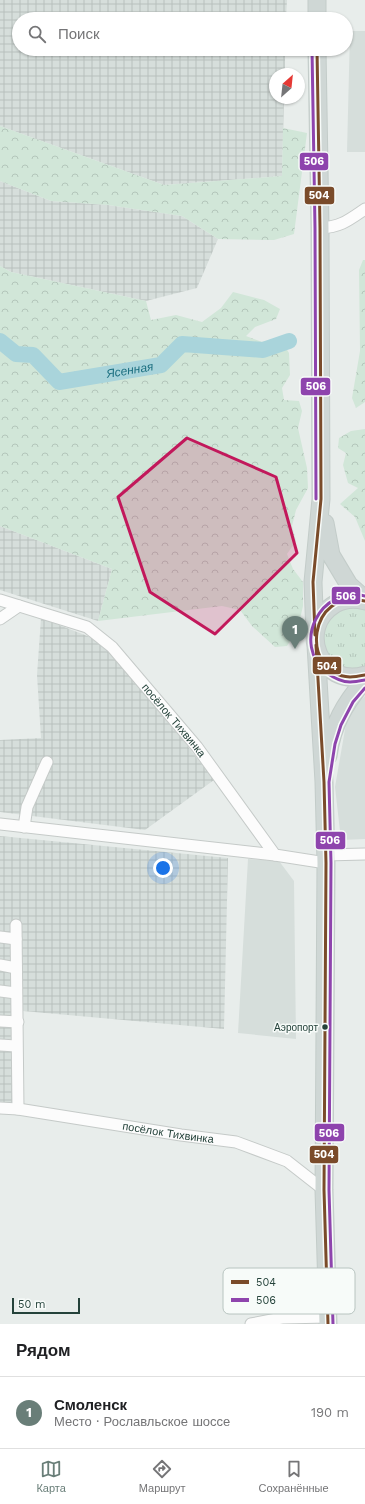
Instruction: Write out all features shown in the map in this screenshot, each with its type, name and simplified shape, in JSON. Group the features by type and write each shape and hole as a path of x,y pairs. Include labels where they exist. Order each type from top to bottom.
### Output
{"main road":[{"path":"317,0 317,12"},
{"path":"318,56 321,499 313,582 324,782 326,859 324,1190 326,1268"},
{"path":"321,499 330,555 349,585 365,600"},
{"path":"365,600 339,602 330,608 317,625 315,640 319,655 332,670 350,677 365,675"},
{"path":"324,782 330,742 336,724 349,699 365,680"}],"street":[{"path":"320,228 343,224 365,209"},
{"name":"посёлок Тихвинка","path":"0,600 87,627 112,647 197,747 275,855"},
{"path":"0,619 19,606"},
{"path":"24,827 27,807 47,762"},
{"path":"0,824 275,855 326,859 365,854"},
{"path":"16,925 16,992 18,1022 16,1046 18,1109"},
{"path":"0,937 16,939"},
{"path":"0,965 16,968"},
{"path":"0,991 16,992"},
{"path":"0,1021 18,1022"},
{"path":"0,1045 16,1046"},
{"name":"посёлок Тихвинка","path":"0,1108 18,1109 181,1136 236,1142 287,1161 324,1190"},
{"path":"251,1324 282,1318 328,1321"}],"highlighted area":[{"path":"187,438 276,477 297,553 215,634 150,592 118,497"}],"shaded area":[{"path":"0,0 287,0 286,12 12,12 12,56 285,56 285,68 269,68 269,104 284,104 282,176 164,185 0,126"},
{"path":"353,31 365,31 365,152 347,152 349,56 353,56"},
{"path":"0,181 51,201 108,205 182,216 218,239 197,288 146,301 11,272 0,266"},
{"path":"0,526 112,569 98,621 0,590"},
{"path":"41,618 108,644 214,780 145,830 0,812 0,740 41,738 37,675"},
{"path":"365,696 365,839 341,840 335,787 348,712"},
{"path":"0,836 228,858 224,1029 23,1011 18,1103 0,1102"},
{"path":"248,859 279,861 294,881 296,1039 238,1033"}],"green space":[{"path":"0,126 164,185 282,176 283,128 307,133 294,234 274,240 218,239 182,216 108,205 51,201 0,181"},
{"path":"363,260 365,260 365,402 356,408 352,398 360,351 359,270"},
{"path":"0,266 11,272 146,301 151,320 176,315 202,322 221,308 233,292 264,300 280,309 276,319 255,327 246,336 262,342 280,338 289,353 290,375 282,388 284,400 299,401 302,411 298,428 307,468 308,488 296,510 292,526 296,541 287,554 293,569 303,582 303,606 298,628 287,646 275,647 252,626 240,610 222,606 98,621 112,569 0,526"},
{"path":"365,429 365,541 355,517 340,504 358,488 348,483 343,465 346,453 338,448 339,438 351,431"},
{"path":"345,607 365,608 365,669 358,671 336,667 323,650 323,628 328,619"}],"waterway":[{"name":"Ясенная","path":"0,341 16,354 33,355 59,382 161,365 182,344 263,350 289,341"}],"transit line":[{"name":"506","path":"312,56 315,228 316,499"},
{"name":"504","path":"315,635 313,582 321,499 320,228 317,56"},
{"name":"506","path":"365,596 349,595 335,599 324,608 316,620 311,633 311,647 316,661 327,673 344,681 352,682 365,680"},
{"name":"504","path":"365,601 346,600 331,607 322,618 317,633 317,648 323,662 334,672 350,677 365,675"},
{"name":"504","path":"316,645 324,782 326,863 324,1190 326,1268"},
{"name":"506","path":"331,1268 329,1190 331,863 329,782 335,744 341,725 353,702 365,688"},
{"name":"504","path":"328,1314 328,1324"},
{"name":"506","path":"333,1314 333,1324"}],"place":[{"name":"Смоленск","path":"295,649"},
{"name":"Аэропорт","path":"325,1027"}]}
